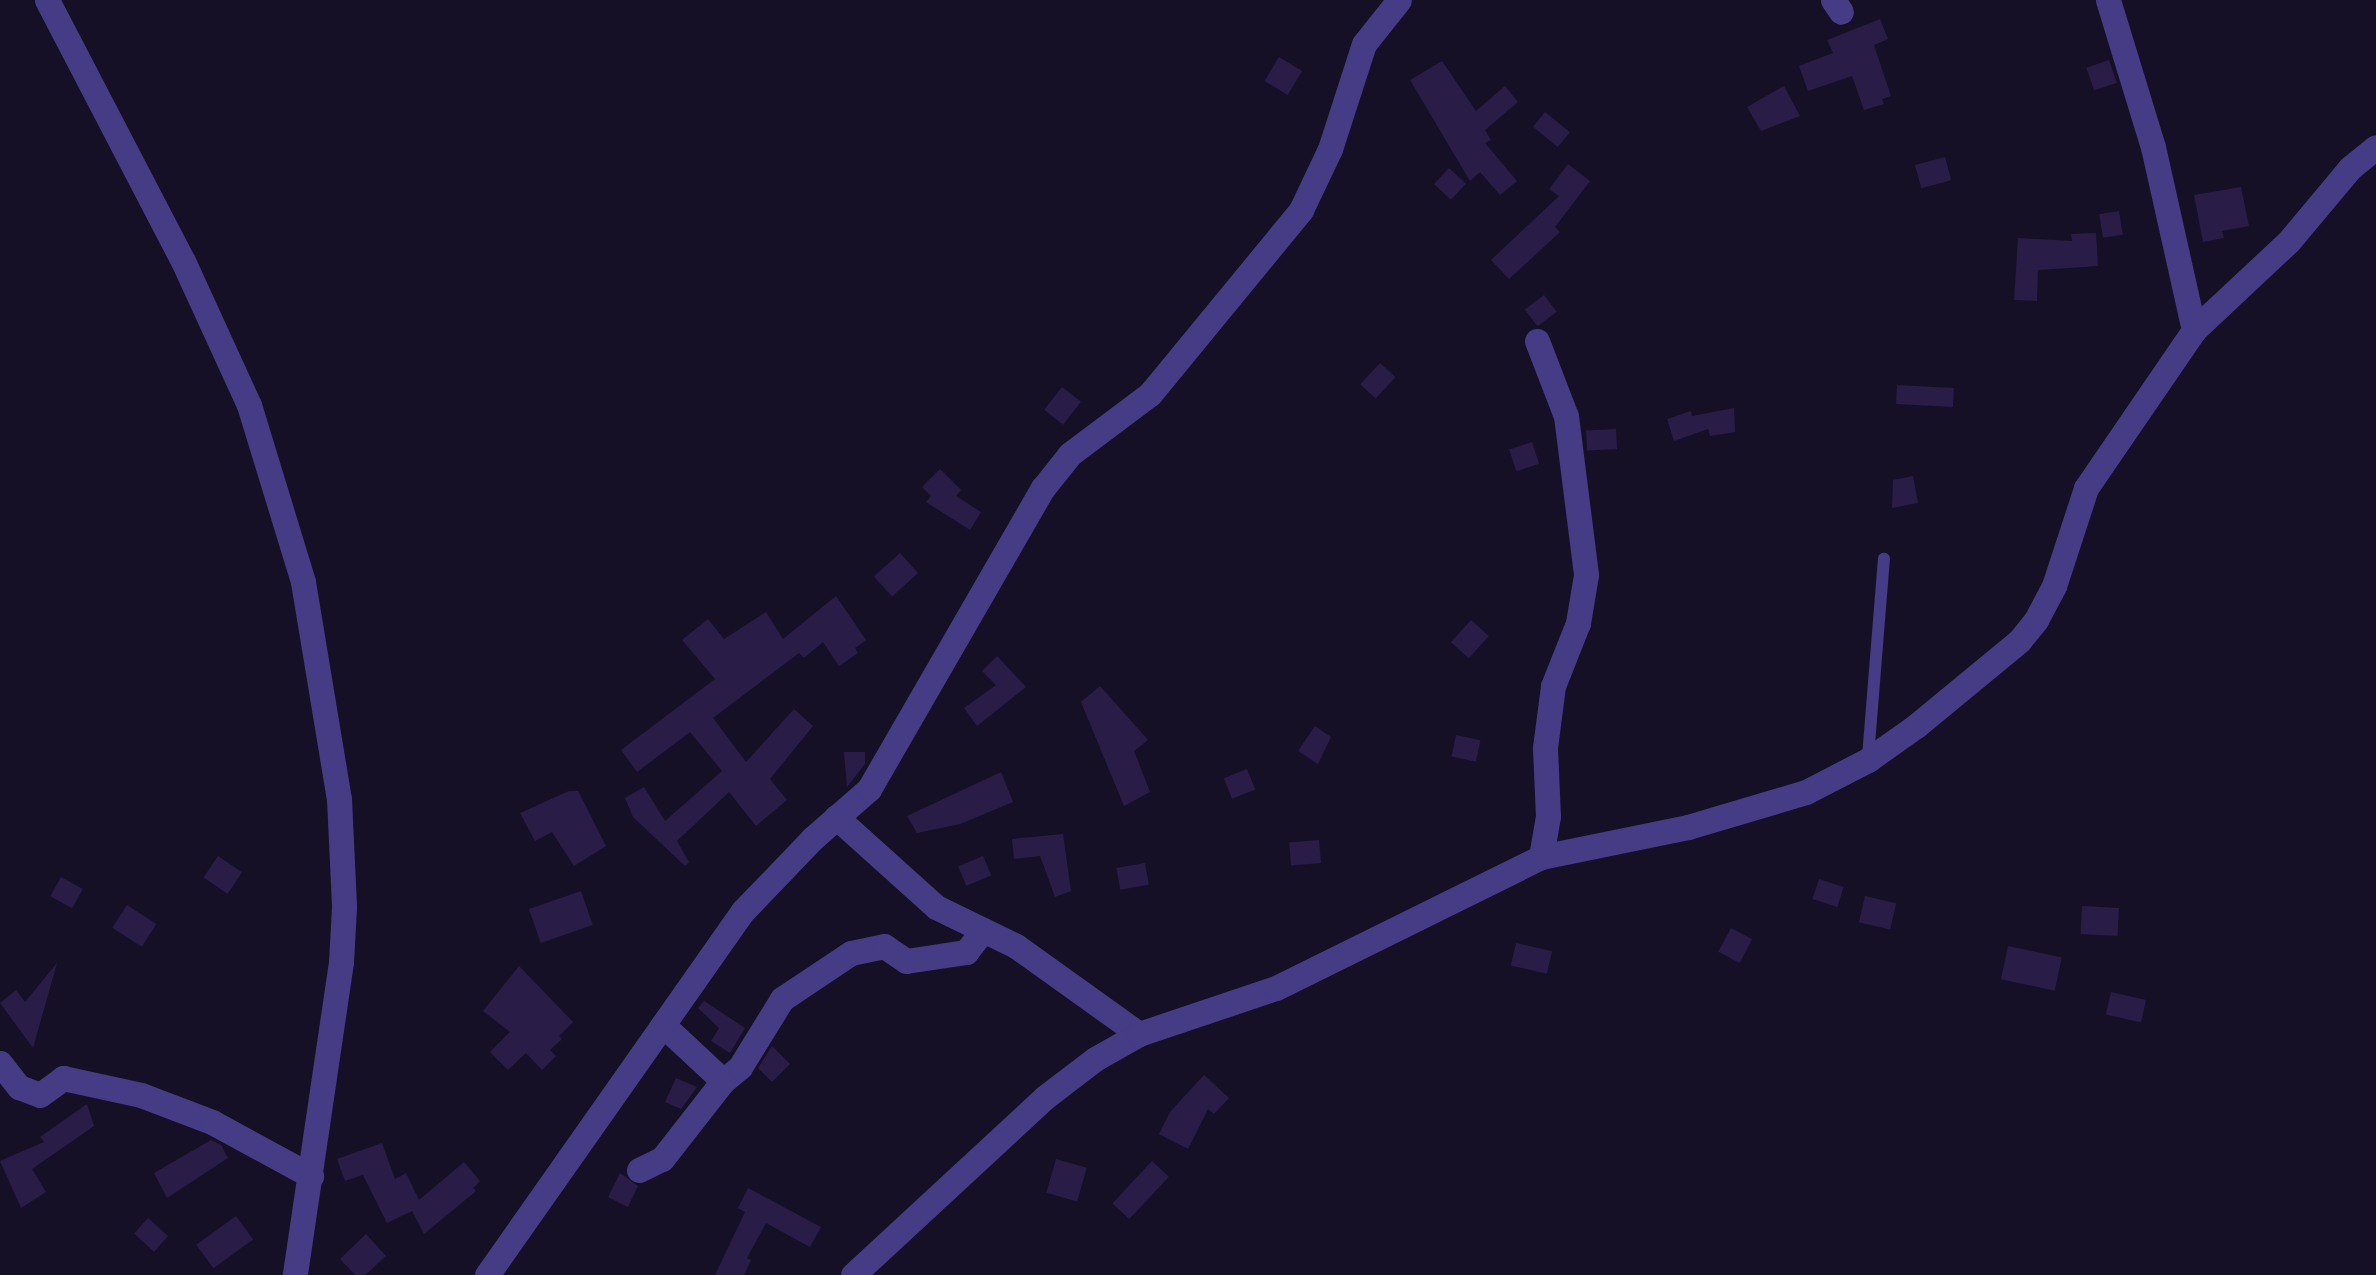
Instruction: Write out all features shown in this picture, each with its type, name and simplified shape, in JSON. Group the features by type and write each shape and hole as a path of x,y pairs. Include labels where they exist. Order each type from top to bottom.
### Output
{"street":[{"path":"48,0 183,261 250,405 303,582 338,799 344,907 342,962 295,1275"},
{"path":"487,1275 742,910 836,816 869,789 1043,488 1070,454 1150,394 1300,210 1330,149 1364,44 1399,0"},
{"path":"2108,0 2153,148 2194,330"},
{"path":"853,1275 1044,1098 1139,1034 1276,988 1541,857 1750,812 1806,792 1868,760 1990,666 2036,620 2054,586 2086,488 2194,330 2288,240 2350,168 2376,147"},
{"path":"1537,342 1566,416 1586,575 1578,623 1553,686 1546,748 1548,816 1541,857"},
{"path":"836,816 936,907 1016,946 1139,1034"},
{"path":"639,1170 662,1158 723,1081 740,1067 782,999 851,953 884,946 906,961 966,952 983,930"},
{"path":"662,1025 723,1081"},
{"path":"0,1062 18,1087 40,1095 62,1078 141,1095 212,1122 311,1176"}],"lane":[{"path":"1868,760 1884,558"}],"building":[{"path":"1880,19 1888,39 1874,45 1891,96 1882,99 1884,104 1864,110 1852,76 1808,91 1799,66 1833,53 1827,40"},
{"path":"1279,57 1302,71 1288,95 1265,81"},
{"path":"2109,60 2117,83 2094,91 2086,68"},
{"path":"1442,61 1476,111 1505,86 1518,102 1485,130 1491,140 1485,143 1517,181 1500,195 1480,172 1470,181 1410,80"},
{"path":"1784,86 1800,116 1761,131 1747,107"},
{"path":"1545,112 1570,132 1558,147 1533,127"},
{"path":"1945,157 1951,180 1921,188 1915,165"},
{"path":"1568,164 1590,181 1555,227 1560,232 1509,279 1491,260 1559,196 1549,189"},
{"path":"1449,168 1466,184 1451,200 1434,184"},
{"path":"2241,187 2249,226 2222,231 2224,238 2203,242 2194,195"},
{"path":"2119,211 2123,235 2103,238 2099,214"},
{"path":"2096,233 2098,266 2038,270 2037,301 2014,300 2018,238 2072,241 2071,234"},
{"path":"1544,295 1557,312 1537,326 1525,309"},
{"path":"1380,363 1395,377 1376,399 1360,384"},
{"path":"1897,385 1954,388 1953,407 1896,404"},
{"path":"1062,387 1081,402 1063,425 1044,410"},
{"path":"1734,408 1735,432 1710,436 1708,429 1674,441 1667,419 1691,411 1692,416"},
{"path":"1616,429 1617,449 1587,451 1586,431"},
{"path":"1532,442 1539,464 1516,471 1509,449"},
{"path":"940,469 961,490 956,496 981,512 970,530 926,502 931,496 922,487"},
{"path":"1913,476 1918,503 1892,508 1893,480"},
{"path":"900,553 918,573 892,596 874,576"},
{"path":"836,596 866,640 855,648 858,653 839,666 823,642 804,658 799,653 713,718 746,762 794,709 813,726 770,779 787,800 756,826 729,792 677,841 689,862 685,866 633,817 625,798 644,787 665,821 722,771 690,732 637,772 621,750 715,679 682,640 708,619 724,639 766,612 783,639"},
{"path":"1471,620 1489,636 1469,658 1451,642"},
{"path":"997,656 1026,687 977,726 964,708 996,685 982,671"},
{"path":"1100,686 1148,740 1134,751 1150,792 1124,806 1081,702"},
{"path":"1315,726 1331,737 1318,764 1298,751"},
{"path":"1456,735 1480,740 1476,762 1451,757"},
{"path":"844,752 865,752 865,764 847,787"},
{"path":"1247,769 1255,789 1232,799 1224,778"},
{"path":"1001,772 1013,802 960,824 917,833 907,816"},
{"path":"569,791 578,791 606,846 574,866 552,832 535,841 520,813"},
{"path":"1063,834 1071,891 1055,897 1040,856 1014,859 1012,839"},
{"path":"1319,840 1321,863 1291,866 1289,843"},
{"path":"218,856 242,872 228,894 203,878"},
{"path":"983,856 991,875 966,886 958,867"},
{"path":"1145,863 1149,885 1120,890 1116,868"},
{"path":"61,877 83,889 72,908 50,896"},
{"path":"1819,879 1844,887 1837,907 1813,899"},
{"path":"581,891 593,925 541,943 529,909"},
{"path":"1865,896 1896,903 1890,930 1859,922"},
{"path":"127,905 156,924 142,947 112,928"},
{"path":"2082,906 2119,908 2117,936 2081,934"},
{"path":"1731,928 1752,939 1740,963 1718,952"},
{"path":"1516,943 1552,951 1547,974 1511,965"},
{"path":"2008,946 2062,957 2055,991 2001,979"},
{"path":"57,963 33,1048 0,1003 16,990 25,1002"},
{"path":"519,966 573,1022 550,1050 556,1056 542,1070 526,1053 508,1070 490,1052 510,1032 483,1011"},
{"path":"2111,992 2146,1000 2141,1023 2106,1014"},
{"path":"704,1001 745,1028 730,1053 711,1041 719,1028 698,1008"},
{"path":"772,1046 790,1064 772,1082 758,1068"},
{"path":"1204,1075 1229,1098 1214,1114 1208,1109 1188,1149 1159,1134 1170,1112"},
{"path":"676,1078 697,1087 681,1109 665,1102"},
{"path":"87,1104 94,1126 32,1169 46,1192 21,1208 0,1161 44,1142 40,1137"},
{"path":"211,1140 221,1145 228,1158 167,1198 154,1173"},
{"path":"382,1143 395,1179 406,1173 419,1200 464,1162 480,1181 473,1188 476,1191 424,1234 412,1211 387,1223 363,1175 345,1181 337,1159"},
{"path":"1056,1159 1087,1168 1077,1201 1046,1193"},
{"path":"1152,1161 1169,1177 1129,1219 1112,1203"},
{"path":"620,1173 638,1186 628,1207 608,1197"},
{"path":"748,1188 821,1227 810,1247 766,1223 747,1258 751,1260 744,1275 715,1275 745,1212 738,1208"},
{"path":"236,1216 253,1239 213,1268 196,1245"},
{"path":"148,1218 168,1236 154,1252 134,1234"},
{"path":"366,1234 386,1256 365,1275 355,1275 340,1259"}]}
